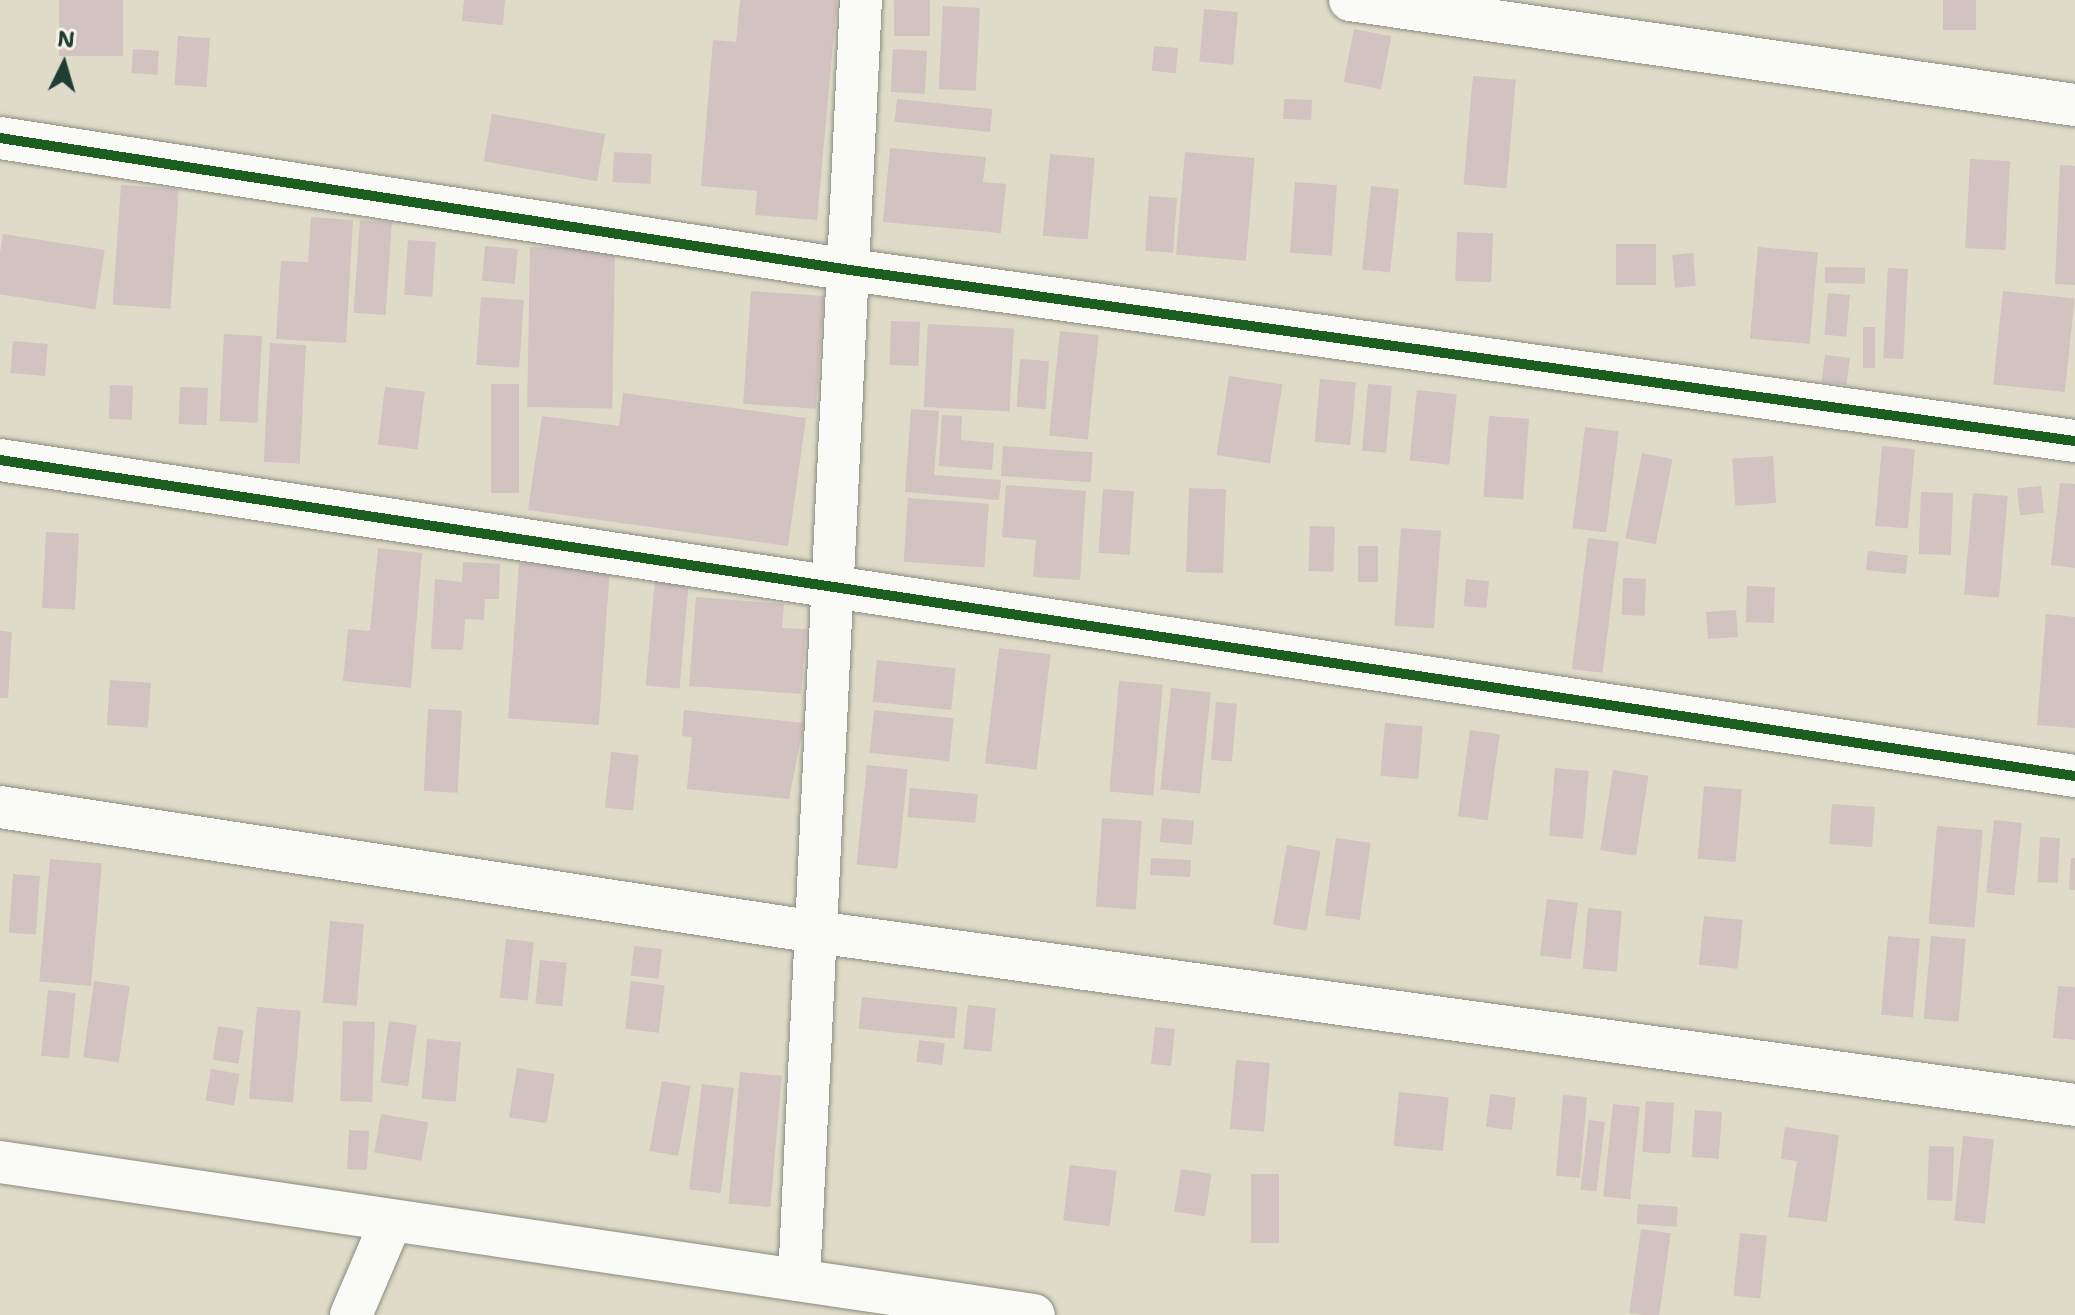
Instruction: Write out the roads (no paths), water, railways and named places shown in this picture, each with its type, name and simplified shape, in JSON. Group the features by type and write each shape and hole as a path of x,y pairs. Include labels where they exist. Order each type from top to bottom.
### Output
{"street":[{"path":"799,1280 861,0"},
{"path":"1350,0 2075,105"},
{"path":"0,138 850,270 2075,441"},
{"path":"0,460 2075,776"},
{"path":"0,807 816,932 2075,1105"},
{"path":"0,1162 390,1224 1034,1315"},
{"path":"351,1315 390,1224"}]}
